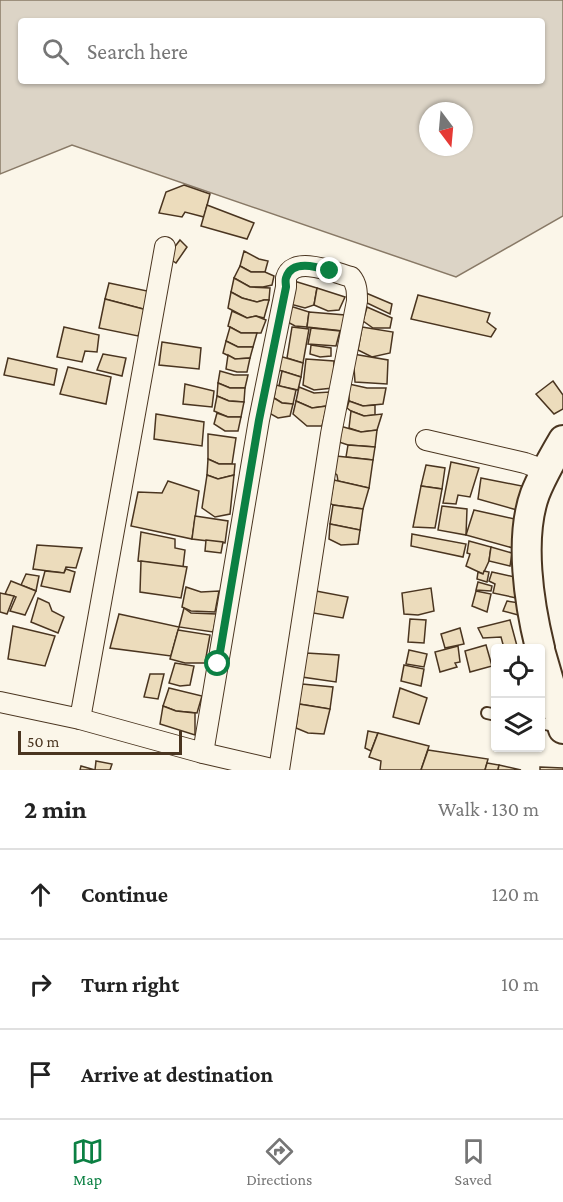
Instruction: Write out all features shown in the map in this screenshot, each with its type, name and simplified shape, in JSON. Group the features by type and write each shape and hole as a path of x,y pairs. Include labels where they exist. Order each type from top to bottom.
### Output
{"street":[{"path":"80,719 165,247"},
{"path":"0,702 80,719 203,753 277,770 331,434 357,301 357,288 351,277 308,264 296,268 286,277 286,287 259,420 203,753"},
{"path":"426,440 525,463 546,471"},
{"path":"539,644 530,595 527,545 531,508 546,471 563,441"},
{"path":"545,667 563,731"}],"lane":[{"path":"545,724 563,731"}],"shaded area":[{"path":"0,0 563,0 563,216 456,277 72,145 0,174"}],"building":[{"path":"184,185 210,194 204,217 185,212 182,217 159,213 166,192"},
{"path":"207,205 254,223 247,239 201,226"},
{"path":"180,240 187,247 176,263 167,257"},
{"path":"244,251 268,261 265,272 251,272 240,266"},
{"path":"240,266 251,272 265,272 274,276 272,285 250,287 234,278"},
{"path":"234,278 250,287 270,288 269,300 257,302 231,292"},
{"path":"294,281 317,288 314,305 305,308 290,304"},
{"path":"109,283 152,292 147,310 105,299"},
{"path":"317,288 345,297 339,310 328,311 314,305"},
{"path":"231,292 257,302 269,300 264,318 256,316 247,318 228,308"},
{"path":"366,293 392,304 390,314 365,302"},
{"path":"418,295 490,313 487,322 496,329 491,337 411,319"},
{"path":"105,299 147,310 138,336 99,328"},
{"path":"287,305 309,312 307,327 295,326 282,319"},
{"path":"367,307 392,318 390,328 373,328 363,321"},
{"path":"232,311 247,318 256,316 266,320 261,333 241,333 228,326"},
{"path":"309,312 345,315 343,331 307,327"},
{"path":"64,327 99,335 97,352 85,351 82,362 57,357"},
{"path":"230,327 241,333 257,333 253,347 238,347 226,341"},
{"path":"292,327 309,329 303,363 287,358"},
{"path":"362,327 393,332 390,353 372,357 358,350"},
{"path":"311,328 340,331 336,346 308,344"},
{"path":"226,341 238,347 253,347 250,358 235,359 223,353"},
{"path":"162,342 201,348 199,369 159,365"},
{"path":"311,345 331,348 331,356 320,357 310,354"},
{"path":"103,354 126,358 122,376 97,370"},
{"path":"353,354 388,360 387,384 355,382"},
{"path":"228,355 235,359 250,358 247,372 226,369"},
{"path":"276,355 303,363 301,377 272,368"},
{"path":"8,358 57,369 54,385 4,375"},
{"path":"306,359 334,361 333,388 314,390 303,385"},
{"path":"68,367 111,377 106,404 60,394"},
{"path":"220,371 234,375 248,375 245,388 230,388 218,383"},
{"path":"282,371 301,377 298,390 279,386"},
{"path":"553,381 563,395 563,409 554,414 536,394"},
{"path":"218,383 230,388 245,388 244,402 229,401 217,396"},
{"path":"185,384 214,391 212,407 183,404"},
{"path":"349,384 367,388 386,388 383,404 363,406 349,401"},
{"path":"276,385 296,390 293,404 282,403 274,398"},
{"path":"299,387 314,393 330,392 327,406 312,408 296,401"},
{"path":"217,396 229,401 244,402 241,417 228,417 214,411"},
{"path":"274,398 282,403 293,404 290,416 278,418 269,413"},
{"path":"296,401 312,408 327,406 322,426 307,426 293,414"},
{"path":"349,401 363,406 375,405 375,415 364,416 351,411 347,408"},
{"path":"351,411 364,416 382,414 377,430 361,432 349,428"},
{"path":"217,413 228,417 241,417 238,431 225,431 214,424"},
{"path":"156,414 204,422 202,446 154,439"},
{"path":"340,426 361,432 377,430 375,447 339,442"},
{"path":"208,434 236,438 232,464 219,464 208,459"},
{"path":"348,445 375,447 373,460 346,457"},
{"path":"336,456 373,460 369,488 338,481 334,472"},
{"path":"208,459 219,464 235,464 234,475 218,479 207,475"},
{"path":"451,462 479,468 470,497 458,495 456,504 443,503"},
{"path":"426,465 445,468 442,489 421,486"},
{"path":"207,475 218,479 234,475 230,514 215,517 202,508"},
{"path":"481,478 522,486 517,510 478,499"},
{"path":"334,480 369,488 363,509 330,503"},
{"path":"168,481 199,491 192,539 131,526 138,492 162,493"},
{"path":"421,486 442,489 435,528 413,527"},
{"path":"333,505 363,509 360,530 330,524"},
{"path":"442,506 467,509 466,535 438,530"},
{"path":"474,510 519,520 513,548 466,535"},
{"path":"195,516 228,521 225,543 192,539"},
{"path":"330,524 360,530 358,544 341,545 329,539"},
{"path":"141,532 175,539 175,548 185,550 183,567 138,561"},
{"path":"412,534 466,544 463,557 411,546"},
{"path":"206,540 223,542 221,553 205,551"},
{"path":"469,541 491,547 489,561 483,574 466,566 470,554 467,553"},
{"path":"37,545 82,548 76,568 66,567 64,573 33,569"},
{"path":"491,547 512,553 510,566 489,561"},
{"path":"141,561 187,567 181,598 140,592"},
{"path":"66,569 75,572 70,592 41,586 45,571 64,573"},
{"path":"484,571 489,572 487,582 477,579 478,572 483,574"},
{"path":"492,572 524,579 526,600 493,593 495,584 489,581"},
{"path":"26,574 39,576 36,591 21,585"},
{"path":"11,581 36,591 25,615 10,611 16,597 5,594"},
{"path":"478,582 492,586 491,591 476,590"},
{"path":"186,587 201,592 219,591 215,612 191,611 182,607"},
{"path":"431,588 434,611 418,615 404,614 402,593"},
{"path":"316,591 348,597 343,618 313,613"},
{"path":"476,591 491,594 487,612 472,606"},
{"path":"0,593 14,596 7,614 0,612"},
{"path":"38,598 49,603 52,611 64,617 58,633 31,622"},
{"path":"507,601 526,604 522,616 503,611"},
{"path":"184,608 191,613 217,614 213,632 179,627"},
{"path":"119,614 179,627 171,656 110,648"},
{"path":"410,619 426,620 424,643 408,642"},
{"path":"510,620 516,644 503,644 501,637 483,638 478,628"},
{"path":"13,626 55,636 45,666 8,659"},
{"path":"460,628 464,644 445,648 441,634"},
{"path":"178,630 210,635 205,663 185,663 170,659"},
{"path":"486,645 491,666 470,672 465,651"},
{"path":"458,646 460,662 455,663 457,667 440,672 435,652"},
{"path":"409,650 427,654 424,667 406,664"},
{"path":"306,653 339,655 336,682 302,677"},
{"path":"175,663 194,666 190,685 180,686 169,683"},
{"path":"404,665 424,669 421,686 401,681"},
{"path":"150,674 164,674 158,699 144,697"},
{"path":"302,684 333,687 330,709 299,704"},
{"path":"169,688 202,696 197,713 176,711 163,706"},
{"path":"400,688 427,698 419,724 393,717"},
{"path":"299,704 330,709 324,734 308,733 296,728"},
{"path":"163,706 176,711 195,713 195,735 160,724"},
{"path":"368,731 378,733 371,751 365,748"},
{"path":"378,733 429,746 421,770 380,770 381,761 369,757"},
{"path":"428,750 488,759 485,770 421,770"},
{"path":"96,761 112,764 110,770 95,770"},
{"path":"487,763 499,765 498,770 485,770"},
{"path":"499,765 521,770 498,770"},
{"path":"81,766 95,770 80,770"},
{"path":"540,767 563,768 563,770 540,770"}],"route":[{"path":"218,664 259,420 286,287 286,277 296,268 308,264 330,271"}]}
